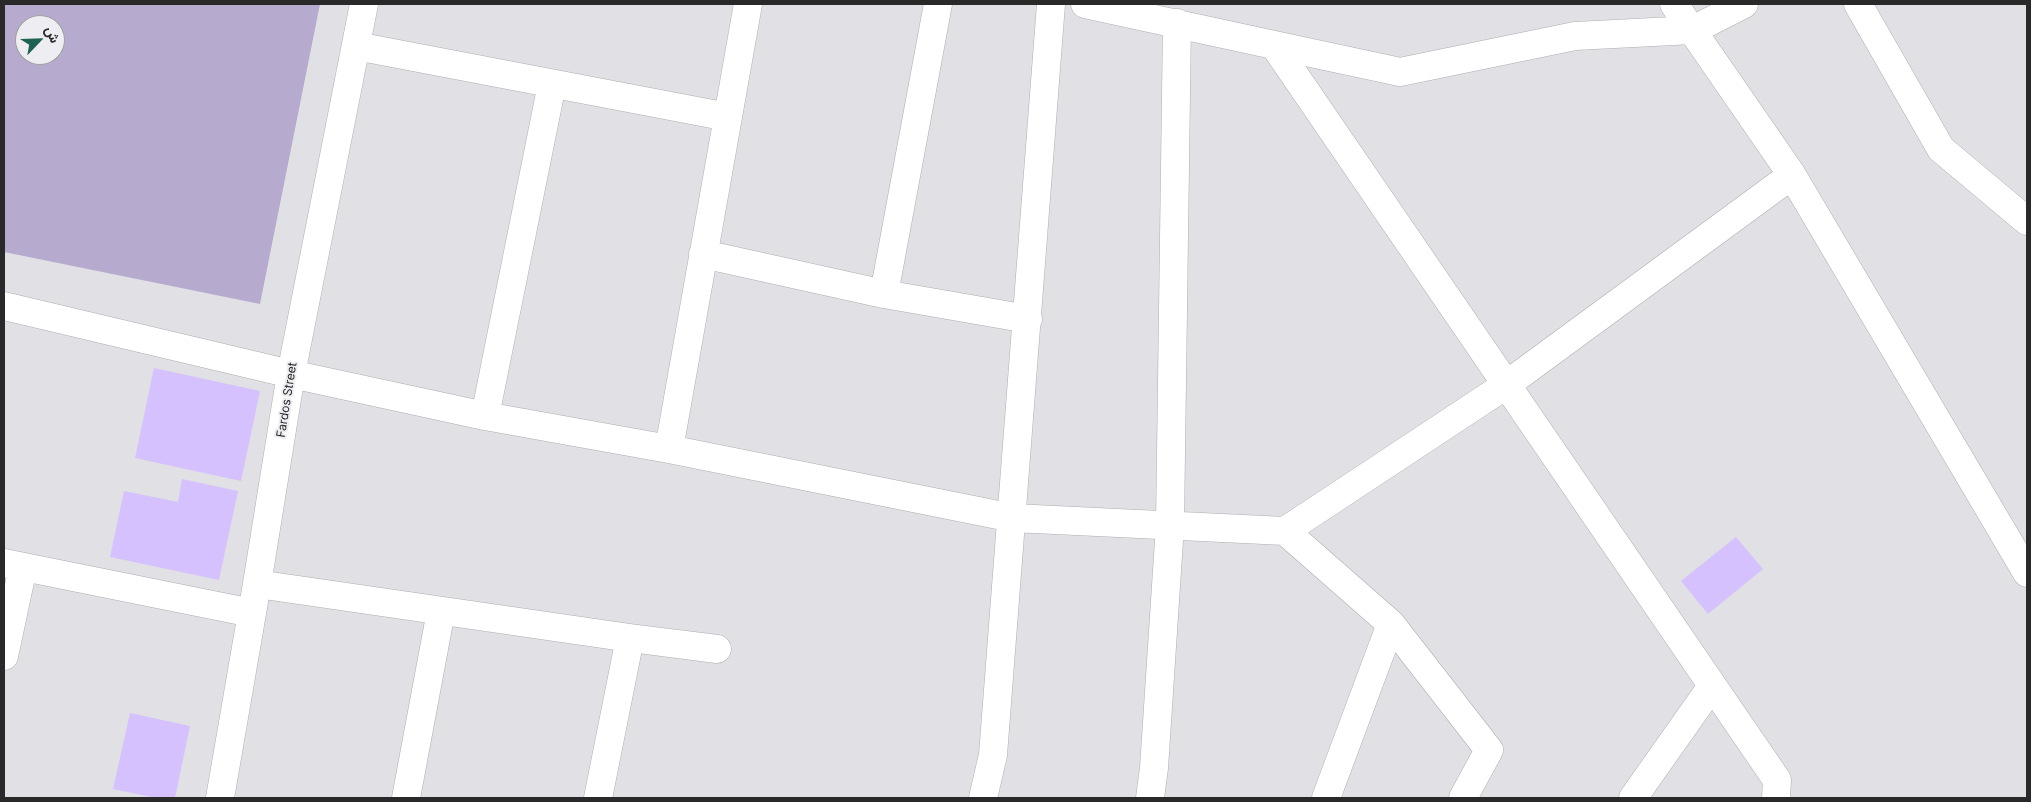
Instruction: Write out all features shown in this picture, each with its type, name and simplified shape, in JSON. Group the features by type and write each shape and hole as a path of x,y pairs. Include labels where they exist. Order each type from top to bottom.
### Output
{"street":[{"name":"Fardos Street","path":"220,798 291,374 364,4"},
{"path":"669,449 748,4"},
{"path":"884,294 938,4"},
{"path":"983,798 994,755 1051,4"},
{"path":"1085,4 1400,72 1574,36 1693,30 1744,4"},
{"path":"1674,4 1792,175 2027,573"},
{"path":"1858,4 1942,149 2027,221"},
{"path":"1150,798 1155,758 1170,526 1177,23"},
{"path":"1274,45 1777,780 1776,798"},
{"path":"356,46 728,116"},
{"path":"485,416 552,84"},
{"path":"4,306 291,374 485,416 669,449 1013,518 1285,531 1506,385 1792,175"},
{"path":"703,254 884,294 1028,319"},
{"path":"1285,531 1391,624 1488,750 1463,798"},
{"path":"4,656 14,565 252,613"},
{"path":"257,584 717,649"},
{"path":"406,798 441,610"},
{"path":"1326,798 1391,624"},
{"path":"598,798 630,638"},
{"path":"1633,798 1712,686"}],"shaded area":[{"path":"4,4 320,4 260,304 4,252"}],"building":[{"path":"154,368 260,391 241,481 135,458"},
{"path":"182,479 238,491 219,580 110,557 124,491 178,502"},
{"path":"1736,537 1763,569 1708,614 1681,581"},
{"path":"130,713 190,726 175,798 156,798 113,789"}]}
